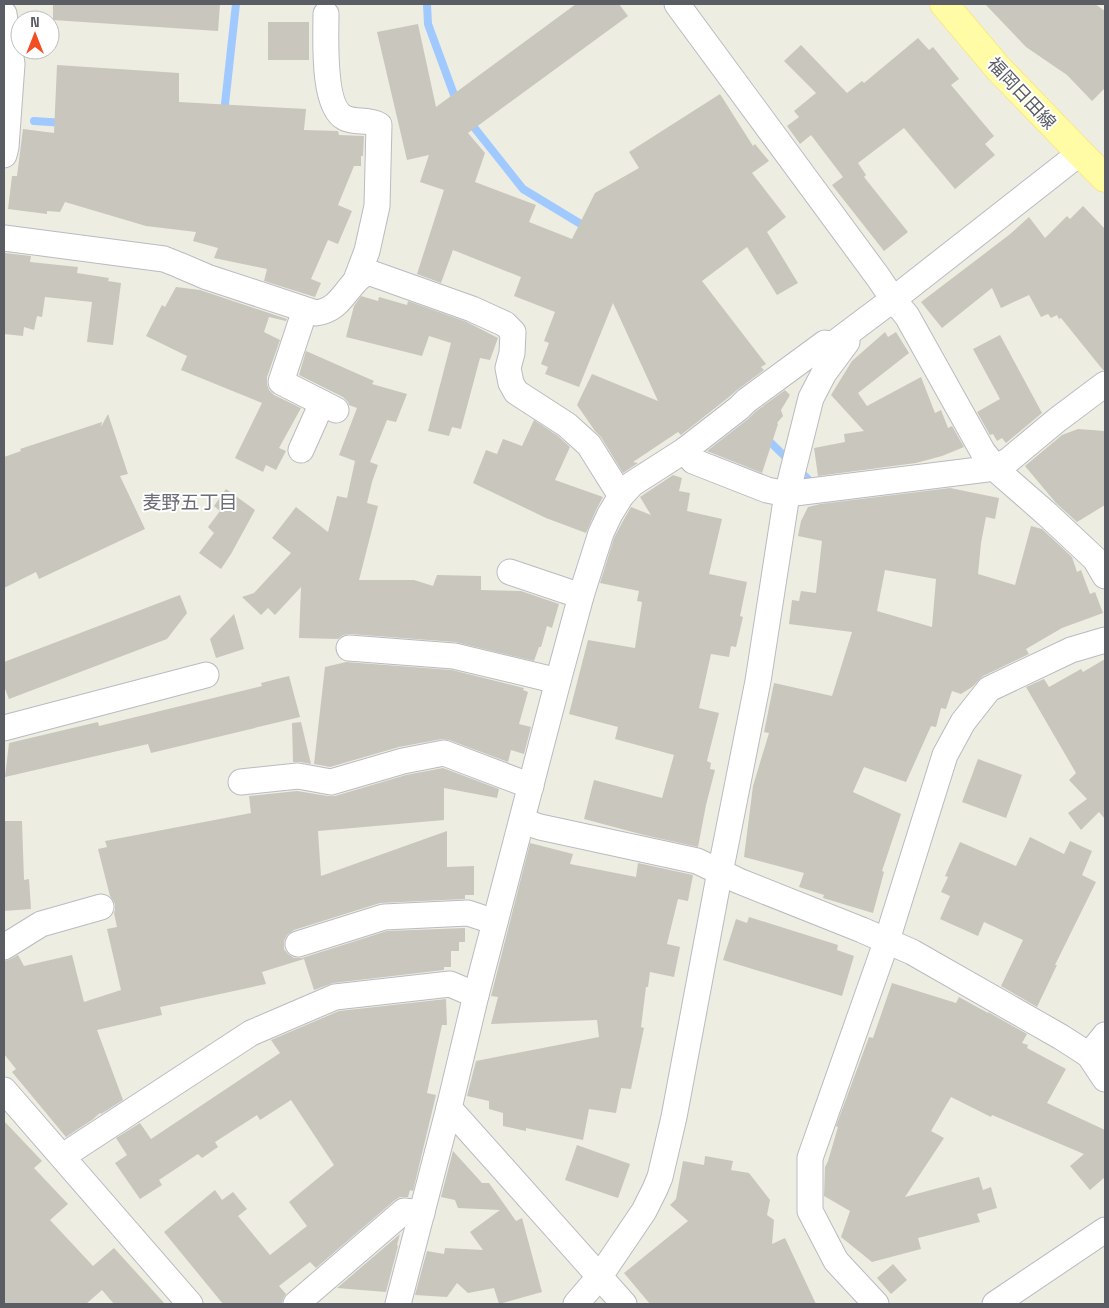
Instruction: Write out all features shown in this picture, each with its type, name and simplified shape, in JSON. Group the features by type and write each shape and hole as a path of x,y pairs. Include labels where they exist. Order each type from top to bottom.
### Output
{"main road":[{"name":"福岡日田線","path":"944,4 998,68 1105,178"}],"street":[{"path":"677,4 907,316 983,452 995,468 1095,559 1105,576"},
{"path":"4,14 12,64 4,150"},
{"path":"4,238 164,260 207,277 305,310 316,313 332,308 356,280 367,251 377,206 379,125 346,118 335,108 331,98 326,60 326,14"},
{"path":"832,345 1080,154"},
{"path":"356,280 368,272 472,309 504,324 512,332 512,353 508,368 511,383 516,392 567,425 589,445 621,496"},
{"path":"301,450 329,406 281,382 305,310"},
{"path":"398,1304 450,1108 476,995 558,681 581,596 601,533 621,496 632,484 685,450 746,401 825,342 832,345 847,342 824,373 811,398 787,494 758,681 674,1117 660,1176 644,1211 600,1276 576,1304"},
{"path":"685,450 693,462 767,490 787,494 995,468 1010,460 1056,420 1105,384"},
{"path":"510,572 581,596"},
{"path":"876,1304 836,1261 810,1211 810,1158 887,940 945,755 963,722 989,690 1071,650 1105,640"},
{"path":"349,648 454,656 558,681"},
{"path":"4,728 206,675"},
{"path":"241,782 298,776 331,782 403,761 444,754 531,786"},
{"path":"522,821 540,827 696,861 887,940 912,952 1061,1037 1089,1055 1105,1079"},
{"path":"4,948 41,924 101,908"},
{"path":"298,944 384,917 468,913 495,922"},
{"path":"63,1156 251,1032 335,997 450,984 476,995"},
{"path":"1089,1055 1105,1035"},
{"path":"4,1090 190,1304"},
{"path":"450,1108 624,1304"},
{"path":"296,1304 404,1211 422,1213"},
{"path":"996,1304 1105,1230"}],"building":[{"path":"53,4 220,4 218,31 60,20 60,10 53,10"},
{"path":"576,4 619,4 628,16 468,133 485,153 475,182 536,205 529,222 572,239 595,193 639,168 629,152 720,94 753,146 755,144 769,161 752,173 786,217 767,232 798,283 777,295 747,247 702,281 766,364 761,367 764,370 681,435 678,432 633,462 638,463 623,473 601,437 577,405 592,374 658,401 613,303 579,387 545,374 548,367 541,364 549,343 544,341 555,312 514,296 521,277 453,250 441,283 417,274 444,190 420,182 429,155 407,160 377,32 418,24 436,107"},
{"path":"985,4 1095,4 1105,11 1105,88 1092,101 1067,75 1026,47"},
{"path":"268,22 309,22 309,60 268,60"},
{"path":"918,38 929,50 933,47 959,79 951,85 994,136 985,144 995,155 955,189 904,128 858,163 866,175 864,177 908,232 884,251 832,185 843,177 811,135 800,144 787,126 799,117 794,111 816,93 784,61 801,45 847,93 862,81 864,83"},
{"path":"57,65 179,73 179,102 306,109 304,130 338,131 339,135 364,136 361,166 354,166 338,205 352,211 338,244 328,240 311,279 321,283 315,297 264,281 267,269 214,258 218,248 193,241 196,232 146,226 65,202 60,212 47,211 47,214 8,209 12,176 17,176 23,129 54,133"},
{"path":"1083,206 1105,229 1105,370 1103,370 1061,318 1059,319 1057,315 1051,318 1048,314 1041,317 1029,295 1001,308 992,288 942,328 921,302 1009,235 1029,217 1045,238 1067,216 1070,219"},
{"path":"5,253 31,256 30,262 78,267 77,273 109,278 108,281 121,283 113,345 87,342 92,302 45,297 42,317 37,316 34,330 24,327 23,336 4,334"},
{"path":"176,287 200,290 287,319 286,321 269,317 264,332 280,340 267,377 269,390 274,395 301,408 279,448 286,451 276,470 266,465 263,472 235,458 262,403 181,370 187,356 146,336 162,305 165,307"},
{"path":"361,296 378,301 379,297 407,305 408,301 467,322 498,338 490,360 480,358 461,429 452,427 449,436 428,431 451,343 429,336 422,356 346,337 354,306"},
{"path":"885,332 888,337 896,332 909,353 858,393 867,406 921,377 935,413 941,410 948,428 952,426 964,447 942,456 916,463 818,476 814,448 845,442 844,434 864,431 831,395 852,361"},
{"path":"1000,335 1042,413 1006,443 1002,438 997,441 993,434 990,435 977,412 1000,399 973,349"},
{"path":"306,351 374,381 372,384 407,394 396,422 387,420 370,462 378,465 367,503 378,506 359,580 414,580 433,586 437,575 481,576 481,590 521,591 559,604 552,628 547,626 541,647 539,647 534,661 455,642 350,634 343,635 338,639 299,638 301,587 275,615 268,608 261,615 242,597 254,593 291,553 272,538 296,507 328,532 337,496 347,498 355,461 339,455 357,408 349,405 343,397 299,375"},
{"path":"785,390 790,395 781,410 783,416 777,423 762,473 707,451 755,412"},
{"path":"108,414 128,474 120,476 145,529 39,579 36,572 4,588 4,457 21,451 20,449 102,422 101,427"},
{"path":"534,420 558,436 570,447 555,480 603,497 586,533 546,518 473,483 486,450 497,454 503,439 522,446"},
{"path":"1078,429 1105,431 1105,505 1077,522 1056,503 1025,466 1062,435"},
{"path":"673,475 682,478 679,491 690,493 687,511 722,519 709,574 747,582 740,616 743,617 736,647 731,646 729,657 711,654 699,708 719,713 707,761 711,763 710,769 715,770 698,847 584,819 594,780 662,798 674,755 615,739 618,727 569,714 588,640 635,648 642,602 637,601 639,591 600,583 614,538 631,507 651,515 640,497"},
{"path":"950,488 999,498 995,519 986,517 978,574 1015,585 1031,526 1042,529 1072,557 1077,572 1081,570 1090,594 1095,592 1103,613 1062,628 1026,649 1029,654 983,676 972,687 961,694 952,691 946,709 941,708 936,727 931,726 906,782 864,767 853,792 901,814 882,871 884,872 873,913 823,898 824,895 799,887 804,873 744,857 753,786 769,733 764,732 774,683 832,696 852,632 789,624 792,600 799,601 801,591 816,593 822,541 798,536 801,521 808,507","holes":["885,570 936,579 932,627 877,611"]},
{"path":"226,489 255,510 221,569 199,553 214,533 208,527 220,511 214,506"},
{"path":"180,595 187,613 167,639 9,699 4,686 4,662"},
{"path":"234,614 244,649 216,658 210,639"},
{"path":"1105,659 1105,819 1099,812 1081,830 1068,813 1087,799 1069,780 1076,773 1026,687 1044,679 1049,687 1081,669 1083,672"},
{"path":"346,662 452,670 524,688 523,690 528,692 519,724 531,727 524,754 511,750 508,762 442,739 399,747 330,767 314,764 325,667"},
{"path":"289,676 300,717 151,753 148,744 5,777 9,743 98,722 99,726 262,686 261,683"},
{"path":"301,722 311,764 293,762 292,723"},
{"path":"978,759 1022,775 1006,818 962,802"},
{"path":"443,768 499,789 497,798 444,788 444,820 318,831 321,876 447,831 447,867 474,866 474,895 465,895 465,899 380,903 294,930 287,935 284,941 284,949 294,958 302,958 387,931 465,928 465,942 459,942 459,951 451,951 451,967 444,967 444,970 333,983 314,990 304,959 262,972 266,984 160,1007 162,1015 97,1030 123,1100 100,1113 66,1137 12,1072 16,1069 4,1054 4,961 18,955 24,966 72,955 84,1002 121,990 107,929 117,927 114,913 115,904 110,896 98,849 107,847 105,841 251,813 249,796 297,791 335,796 406,775"},
{"path":"4,821 22,821 24,880 29,879 31,909 4,911"},
{"path":"1030,837 1064,854 1070,841 1092,851 1082,875 1096,882 1055,965 1057,965 1037,1007 1001,986 1023,940 984,922 978,936 940,919 950,896 941,892 948,877 945,876 960,842 1016,866"},
{"path":"530,843 573,854 570,864 636,877 638,863 693,875 688,901 678,899 667,944 680,947 674,977 650,972 648,987 646,987 641,1027 644,1028 631,1089 621,1088 616,1113 589,1109 583,1140 526,1128 526,1131 503,1126 503,1113 489,1109 489,1101 467,1096 476,1061 599,1037 597,1020 491,1024 498,997 491,996"},
{"path":"749,917 838,945 837,950 854,956 842,996 723,960 736,919 747,923"},
{"path":"892,983 956,1003 959,997 1027,1034 1022,1043 1028,1045 1027,1048 1066,1069 1047,1103 1105,1130 1105,1177 1090,1190 1070,1166 1084,1154 992,1115 991,1117 951,1097 931,1131 944,1138 905,1197 979,1177 983,1190 991,1187 997,1208 977,1214 980,1222 918,1238 921,1249 872,1262 841,1237 850,1211 824,1196 825,1167 838,1127 836,1126 869,1037 873,1038"},
{"path":"446,999 447,1025 442,1025 427,1093 436,1095 413,1191 410,1190 408,1197 400,1197 395,1200 316,1268 310,1262 279,1286 286,1294 282,1304 223,1304 164,1232 215,1190 222,1200 233,1192 247,1209 238,1216 270,1255 307,1226 289,1202 334,1165 291,1100 260,1120 257,1115 215,1142 218,1147 202,1158 198,1154 159,1180 162,1185 140,1199 115,1163 127,1155 116,1138 140,1123 151,1139 280,1053 271,1040 339,1011"},
{"path":"4,1121 42,1161 34,1168 68,1204 50,1220 93,1266 114,1248 165,1304 114,1304 102,1290 86,1304 4,1304"},
{"path":"577,1145 630,1164 618,1198 565,1180"},
{"path":"453,1151 482,1183 489,1183 516,1221 522,1218 542,1292 499,1304 494,1288 468,1293 457,1283 447,1297 415,1295 427,1251 444,1254 445,1248 483,1250 470,1232 500,1210 458,1208 455,1200 441,1197"},
{"path":"705,1156 733,1161 731,1170 749,1173 770,1200 767,1215 774,1220 772,1244 785,1238 816,1304 650,1304 624,1273 688,1221 670,1205 676,1199 683,1161 704,1165"},
{"path":"400,1234 386,1292 337,1288"},
{"path":"893,1264 907,1280 891,1294 877,1278"}],"waterway":[{"path":"224,113 236,4"},
{"path":"427,4 428,24 457,103"},
{"path":"34,121 65,123"},
{"path":"469,121 523,189 589,229"},
{"path":"765,437 808,479"}],"district":[{"name":"麦野五丁目","path":"190,502"}]}
